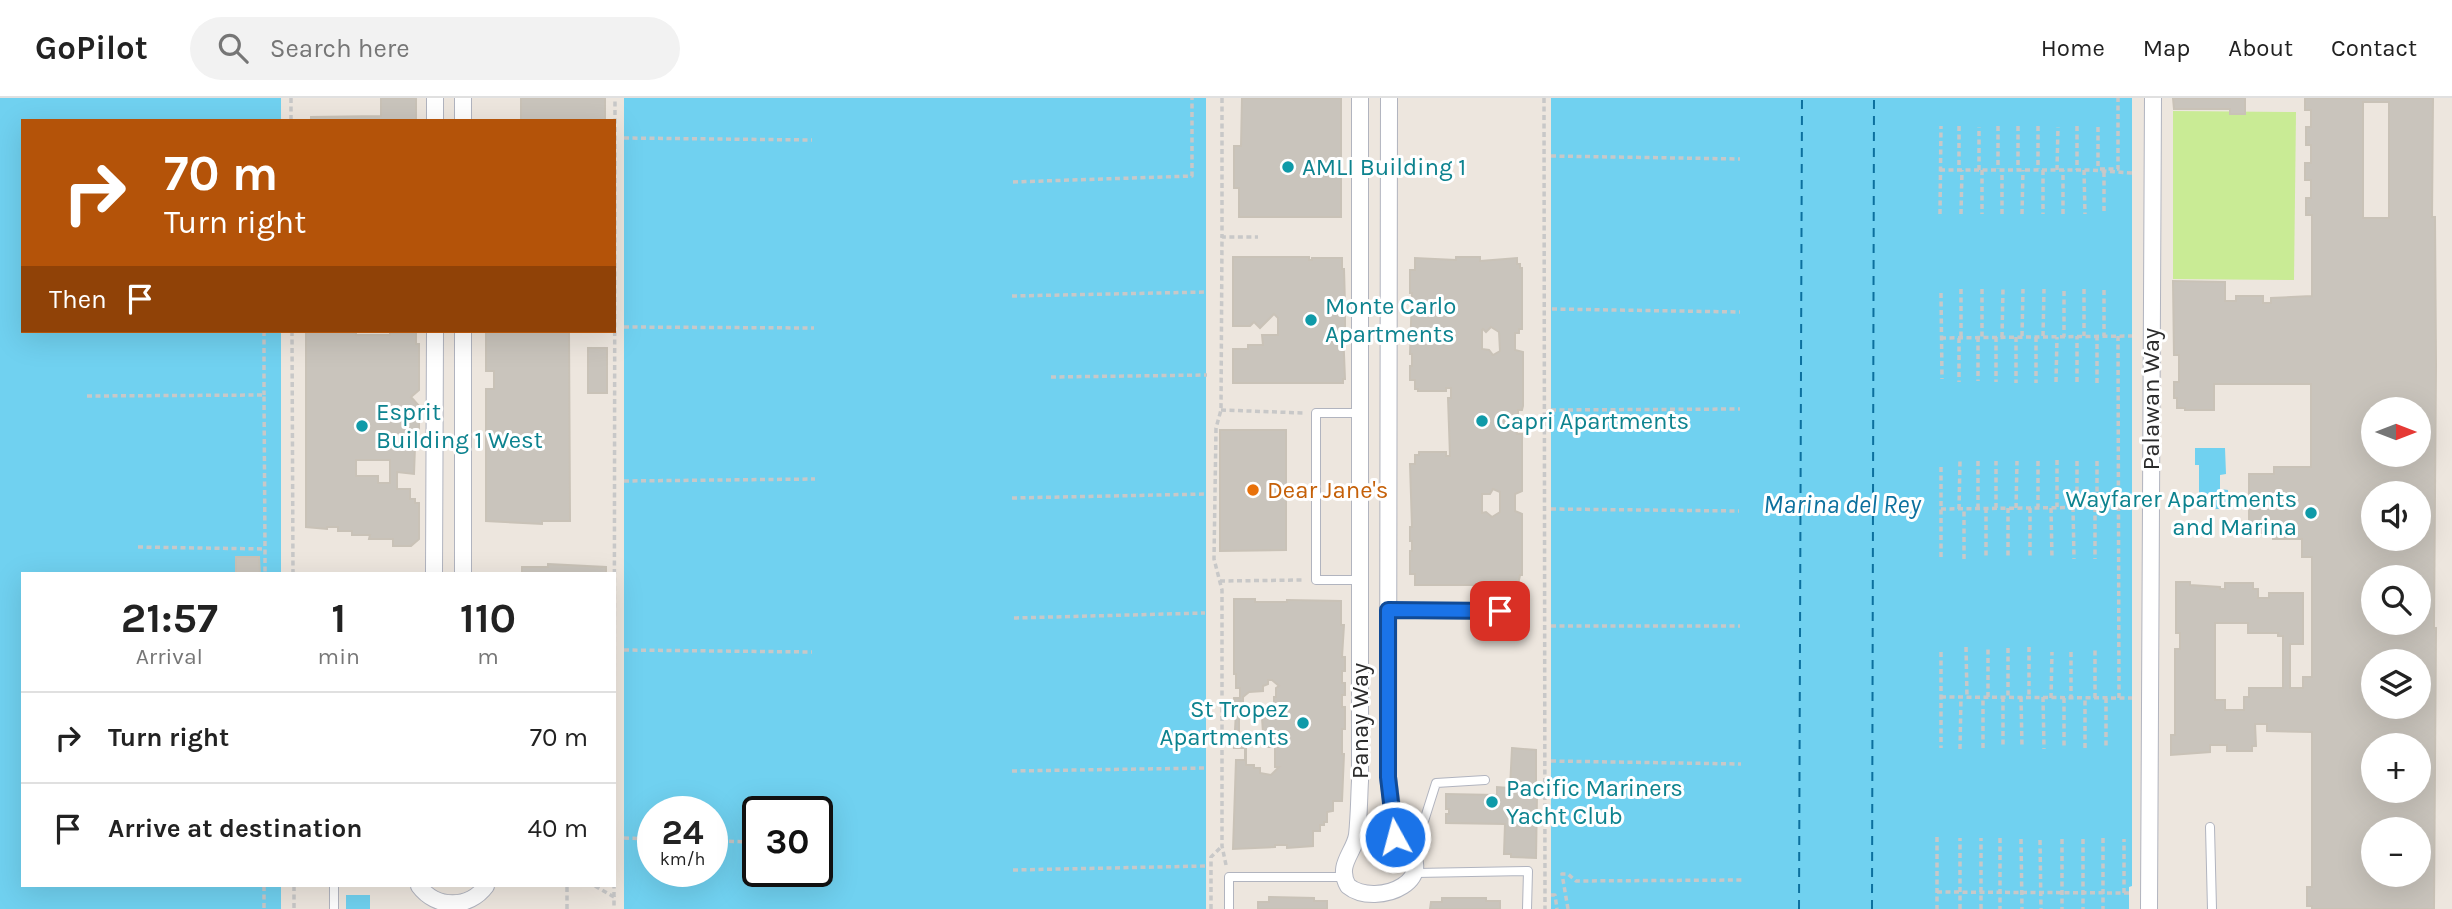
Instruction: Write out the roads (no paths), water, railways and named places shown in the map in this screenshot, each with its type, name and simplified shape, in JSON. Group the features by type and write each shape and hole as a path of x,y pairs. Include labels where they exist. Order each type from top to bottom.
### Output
{"street":[{"path":"435,98 435,119"},
{"path":"463,98 463,119"},
{"name":"Panay Way","path":"1345,877 1345,863 1357,839 1359,792 1360,98"},
{"name":"Panay Way","path":"1390,98 1388,777 1395,837 1406,845 1415,860 1416,873"},
{"name":"Palawan Way","path":"2149,909 2152,98"},
{"path":"435,333 435,572"},
{"path":"463,333 463,572"},
{"path":"435,518 462,520"},
{"path":"1345,877 1348,886 1358,898 1374,905 1387,905 1402,898 1411,888 1416,873"},
{"path":"420,887 433,900 456,906 479,896 485,887"}],"lane":[{"path":"1360,413 1316,413 1316,580 1360,580"},
{"path":"1388,610 1500,611"},
{"path":"1406,845 1424,821 1436,783 1485,780"},
{"path":"2210,827 2212,909"},
{"path":"1416,873 1528,871 1527,909"},
{"path":"1229,909 1229,877 1345,877"},
{"path":"334,887 334,909"}],"water":[{"path":"0,98 281,98 281,119 21,119 21,333 281,333 281,572 21,572 21,887 281,887 281,909 0,909"},
{"path":"624,98 1206,98 1206,909 624,909"},
{"name":"Marina del Rey","path":"1551,98 2132,98 2132,886 2129,887 2129,909 1551,909"},
{"path":"2195,448 2225,448 2226,474 2220,475 2220,489 2228,490 2228,509 2199,509 2199,465 2195,465"},
{"path":"346,895 370,895 370,909 346,909"}],"place":[{"name":"AMLI Building 1","path":"1288,167"},
{"name":"Monte Carlo Apartments","path":"1311,320"},
{"name":"Capri Apartments","path":"1482,421"},
{"name":"Esprit Building 1 West","path":"362,426"},
{"name":"Dear Jane's","path":"1253,490"},
{"name":"Wayfarer Apartments and Marina","path":"2311,513"},
{"name":"St Tropez Apartments","path":"1303,723"},
{"name":"Pacific Mariners Yacht Club","path":"1492,802"}]}
